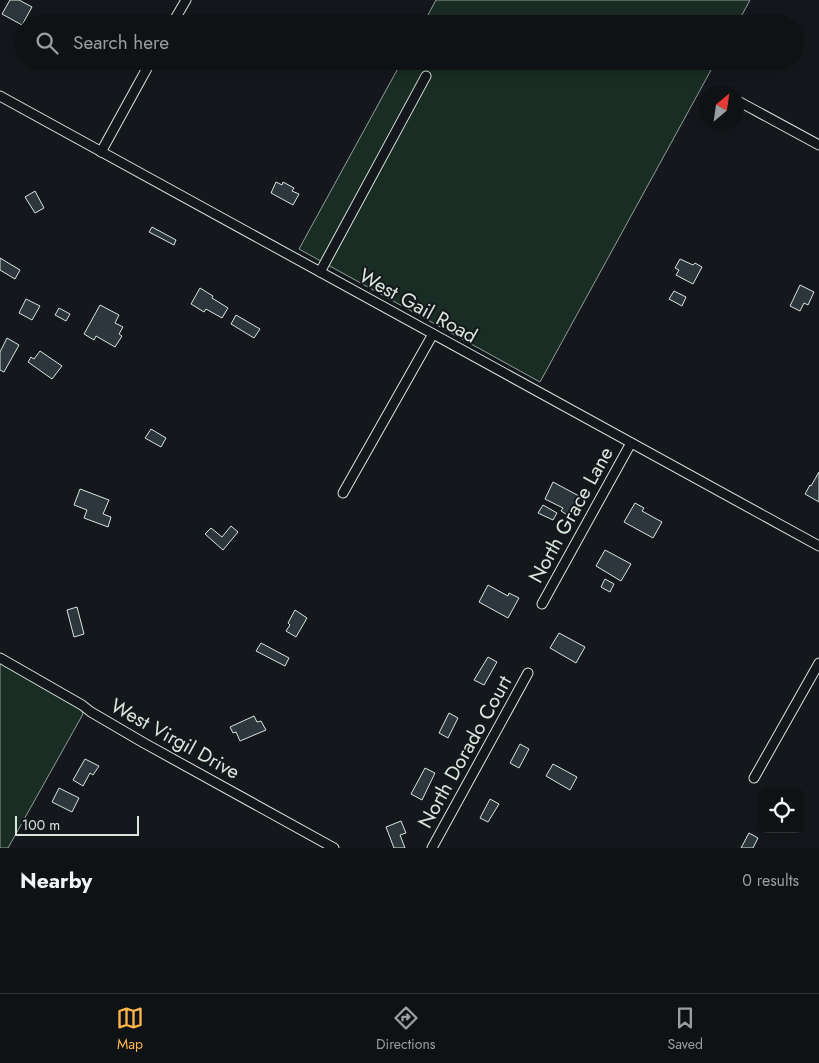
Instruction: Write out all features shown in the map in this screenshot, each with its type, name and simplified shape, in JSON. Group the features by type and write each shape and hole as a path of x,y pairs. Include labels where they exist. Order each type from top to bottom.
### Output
{"street":[{"path":"177,15 186,0"},
{"path":"101,152 146,70"},
{"path":"320,272 426,76"},
{"name":"West Gail Road","path":"0,96 819,546"},
{"path":"744,104 819,145"},
{"path":"343,493 433,334"},
{"name":"North Grace Lane","path":"542,604 631,443"},
{"name":"West Virgil Drive","path":"0,658 144,743 334,848"},
{"path":"754,778 819,663"},
{"name":"North Dorado Court","path":"432,848 528,673"}],"green space":[{"path":"436,0 750,0 742,15 428,15"},
{"path":"397,70 711,70 703,85 699,85 699,92 540,382 299,249"},
{"path":"0,662 81,708 83,714 8,848 0,848"}],"building":[{"path":"10,0 19,0 32,7 28,15 15,15 15,21 2,14"},
{"path":"276,182 282,185 283,182 294,188 292,191 299,194 293,205 271,193"},
{"path":"35,191 44,208 35,213 25,197"},
{"path":"152,227 176,240 174,245 149,232"},
{"path":"0,258 20,270 15,279 0,270"},
{"path":"680,259 702,267 693,284 676,275 679,270 675,268"},
{"path":"800,285 814,292 808,305 804,303 800,311 790,306"},
{"path":"200,288 228,308 222,318 206,309 204,312 191,304"},
{"path":"674,291 686,297 682,306 669,299"},
{"path":"26,299 40,306 32,320 19,313"},
{"path":"100,305 119,315 115,323 123,327 119,334 122,336 115,347 96,336 94,340 84,334"},
{"path":"59,308 70,314 66,321 55,315"},
{"path":"236,315 260,329 254,338 231,324"},
{"path":"7,338 19,345 4,372 0,370 0,352"},
{"path":"40,351 62,366 52,379 28,362 31,357 34,359"},
{"path":"151,429 166,438 161,447 145,438"},
{"path":"819,472 819,502 805,494"},
{"path":"553,482 579,496 569,516 561,511 563,508 545,499"},
{"path":"80,489 109,500 103,514 111,517 108,527 84,518 87,510 74,505"},
{"path":"635,503 644,508 642,511 662,522 653,538 624,522"},
{"path":"543,505 557,513 553,520 538,513"},
{"path":"231,526 238,532 223,550 205,534 211,528 222,537"},
{"path":"605,550 631,564 621,581 596,566"},
{"path":"605,579 614,584 610,592 601,587"},
{"path":"488,585 508,596 509,593 519,598 508,618 479,602"},
{"path":"77,607 84,634 74,637 67,610"},
{"path":"295,610 307,618 296,637 286,631"},
{"path":"559,633 585,647 576,663 550,648"},
{"path":"261,643 289,658 285,666 256,651"},
{"path":"488,657 497,662 484,685 474,680"},
{"path":"449,713 458,718 448,738 439,733"},
{"path":"254,716 257,722 261,721 266,730 240,741 236,732 233,733 230,727"},
{"path":"520,744 529,749 519,768 510,763"},
{"path":"85,759 99,766 93,775 90,773 83,786 73,780"},
{"path":"553,764 577,777 570,790 546,776"},
{"path":"425,768 435,773 422,800 411,794"},
{"path":"59,788 79,798 72,812 52,802"},
{"path":"490,799 499,804 488,822 480,818"},
{"path":"401,821 406,833 400,835 405,848 394,848 386,827"},
{"path":"749,833 758,838 753,848 741,848"}]}
